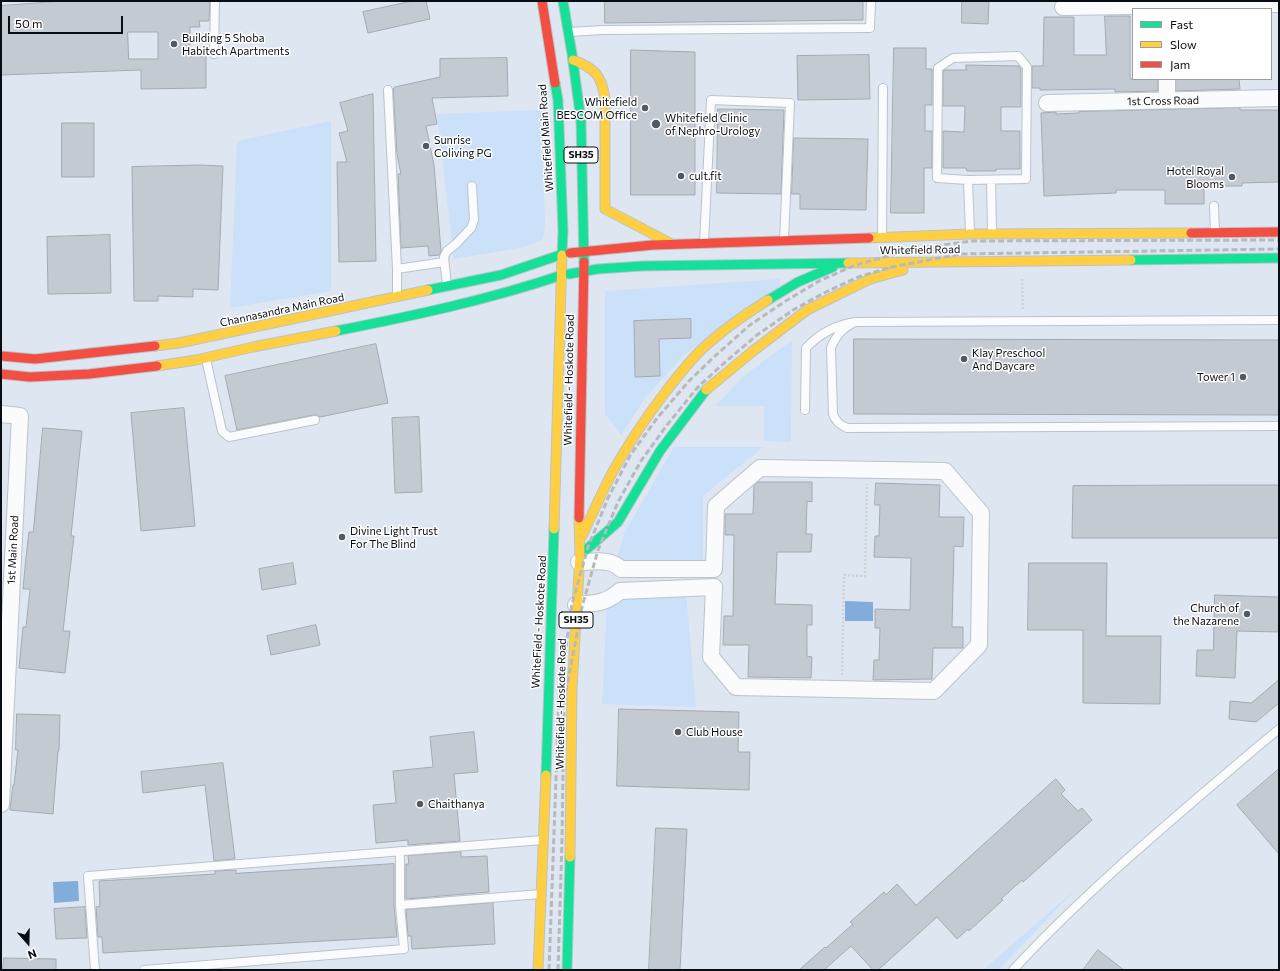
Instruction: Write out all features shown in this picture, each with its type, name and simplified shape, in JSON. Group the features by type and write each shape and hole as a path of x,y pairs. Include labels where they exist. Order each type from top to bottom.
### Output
{"main road":[{"name":"Whitefield Main Road","path":"542,1 558,100 563,231 562,275"},
{"name":"SH35","path":"563,1 581,121 584,251 583,271"},
{"path":"572,60 586,64 597,74 604,86 605,209 670,243"},
{"name":"Whitefield Road","path":"563,254 602,248 670,243 704,244 970,234 1111,237 1215,232 1279,232"},
{"name":"Channasandra Main Road","path":"1,356 35,359 179,344 501,275 563,254"},
{"name":"Whitefield Road","path":"562,275 611,268 685,265 1147,256 1279,258"},
{"path":"580,559 618,522 660,451 704,392 746,356 807,310 870,279 937,261"},
{"path":"579,542 611,475 624,453 656,403 691,360 716,337 746,314 790,286 818,272 850,262"},
{"name":"Whitefield - Hoskote Road","path":"567,970 570,891 572,688 576,604 580,559 583,271"},
{"path":"1,374 30,377 89,374 136,369 206,358 253,347 404,318 541,282 562,275"},
{"name":"WhiteField - Hoskote Road","path":"538,970 544,840 562,275"},
{"path":"30,377 35,359"}],"street":[{"path":"1063,7 1279,4"},
{"path":"1167,80 1167,100"},
{"name":"1st Cross Road","path":"1047,103 1279,98"},
{"name":"1st Main Road","path":"1,414 20,416 7,544 1,804"},
{"path":"760,468 945,471 980,512 979,645 934,691 736,687 711,658 714,570 716,506 760,468"},
{"path":"580,559 608,562 618,566 621,569 714,570"},
{"path":"620,591 621,569"},
{"path":"576,604 602,602 620,591 714,587"}],"lane":[{"path":"214,54 215,1"},
{"path":"568,32 603,30 870,28 871,1"},
{"path":"1018,56 1027,68 1026,179 991,180 937,178 938,68 953,58 1018,56"},
{"path":"882,238 883,88"},
{"path":"388,90 397,269 397,298"},
{"path":"704,244 711,100 790,103 784,241"},
{"path":"968,180 970,234"},
{"path":"991,180 992,234"},
{"path":"447,287 444,257 447,251 471,228 474,220 472,186"},
{"path":"1214,206 1215,232"},
{"path":"397,269 444,262"},
{"path":"805,410 806,348 828,330 836,326 855,322 1279,320"},
{"path":"855,322 840,332 831,348 833,414 837,422 847,428 1279,426"},
{"path":"206,358 222,431 229,437 315,420"},
{"path":"1013,970 1042,939 1108,875 1279,729"},
{"path":"95,970 88,876 544,840"},
{"path":"144,970 404,949 400,905 400,851"},
{"path":"400,905 541,894"}],"path":[{"path":"1022,276 1024,321"},
{"path":"842,689 844,575 865,576 867,470"}],"shaded area":[{"path":"541,110 545,223 543,239 525,247 454,259 437,114"},
{"path":"331,121 331,291 230,308 237,141"},
{"path":"780,279 779,286 684,355 645,398 621,435 605,414 605,291"},
{"path":"792,340 791,442 764,441 764,406 715,406 745,375"},
{"path":"674,447 763,447 703,496 703,562 616,560 625,532"},
{"path":"686,592 696,707 602,704 607,604 629,593"},
{"path":"1076,889 998,970 983,970"}],"water":[{"path":"845,601 873,602 873,621 845,621"},
{"path":"78,881 79,901 54,903 53,882"}],"building":[{"path":"62,1 210,1 209,21 199,21 200,27 190,27 190,56 206,56 206,88 141,89 141,70 1,75 1,6","holes":["128,32 158,32 158,59 129,59"]},
{"path":"413,1 426,1 430,19 368,33 363,12"},
{"path":"605,1 863,1 863,20 605,23"},
{"path":"962,1 989,1 988,24 962,23"},
{"path":"1105,16 1130,16 1130,79 1158,80 1158,91 1115,92 1115,89 1040,90 1040,88 1032,88 1032,66 1043,66 1044,17 1074,17 1074,55 1106,55"},
{"path":"894,48 926,48 926,69 932,69 932,105 925,105 925,131 932,131 932,168 924,168 924,213 891,213"},
{"path":"631,50 695,52 695,195 631,195"},
{"path":"869,55 870,99 798,100 797,56"},
{"path":"507,58 508,96 432,98 437,124 426,126 434,165 441,251 439,255 429,256 428,246 401,248 398,174 401,174 397,154 393,89 395,87 440,77 440,59"},
{"path":"966,65 1019,66 1021,69 1021,107 1001,107 1001,131 1020,131 1020,169 967,171 966,168 943,168 943,131 964,132 965,106 943,106 943,71 966,70"},
{"path":"1176,80 1239,80 1240,89 1176,91"},
{"path":"373,94 376,261 339,262 337,162 347,162 339,133 348,131 340,103"},
{"path":"1240,108 1240,110 1279,110 1279,182 1242,183 1242,186 1204,186 1204,204 1165,204 1165,190 1116,190 1116,193 1044,196 1041,113 1056,112 1056,114 1079,112"},
{"path":"718,109 784,110 781,194 717,193"},
{"path":"62,123 94,123 94,177 62,177"},
{"path":"794,138 868,139 866,210 800,209 800,194 792,194"},
{"path":"199,165 223,166 218,290 193,289 193,297 158,296 158,301 134,301 132,167"},
{"path":"110,235 111,293 48,294 47,237"},
{"path":"691,319 691,338 659,339 660,376 635,377 634,321"},
{"path":"854,339 1279,340 1279,415 854,414"},
{"path":"376,344 388,403 320,417 314,415 237,430 225,376"},
{"path":"184,408 195,526 141,531 131,413"},
{"path":"419,417 422,492 395,493 392,418"},
{"path":"43,428 82,431 71,536 74,536 63,631 70,631 65,673 19,668 23,627 26,627 30,589 23,589 26,557 29,532 33,532"},
{"path":"758,482 812,482 812,502 807,501 806,534 812,534 811,552 777,552 775,604 812,605 812,625 807,625 807,656 812,657 811,678 748,677 749,645 723,645 724,616 733,616 734,535 725,535 725,514 753,514 754,486"},
{"path":"876,483 940,485 939,517 964,517 963,547 954,546 952,627 963,627 963,648 933,648 932,679 873,680 874,660 879,660 880,628 875,628 875,609 910,610 911,558 874,557 875,536 879,536 880,505 875,505"},
{"path":"1279,485 1279,538 1072,538 1073,486"},
{"path":"293,563 296,584 262,590 259,569"},
{"path":"1029,563 1107,563 1106,636 1161,636 1160,704 1083,703 1083,630 1028,630"},
{"path":"1215,595 1279,597 1279,632 1237,631 1235,678 1196,676 1197,650 1213,650"},
{"path":"316,625 320,645 271,655 267,636"},
{"path":"1279,680 1279,703 1256,722 1229,719 1230,701 1251,703"},
{"name":"Club House","path":"619,709 739,712 738,752 750,752 749,790 617,786"},
{"path":"17,714 60,715 59,751 53,814 10,810 18,750 16,750"},
{"name":"Chaithanya","path":"474,732 478,772 454,774 460,841 408,845 408,840 376,843 373,805 396,803 393,771 433,767 430,737"},
{"path":"223,763 235,859 214,861 205,785 143,793 141,772"},
{"path":"1279,769 1279,854 1237,805"},
{"path":"1056,779 1065,790 1061,794 1078,811 1082,808 1092,820 1023,882 1022,880 1001,899 1003,900 969,931 968,929 957,939 937,917 878,970 873,970 851,946 824,970 799,970 853,924 850,922 884,892 886,895 897,884 916,905"},
{"path":"656,828 687,829 680,970 649,970"},
{"path":"461,852 461,857 487,856 489,892 406,899 406,864 409,864 408,856"},
{"path":"394,864 394,905 397,937 103,953 102,937 98,937 96,907 100,906 99,881 215,874 215,871 236,870 236,873"},
{"path":"493,903 495,944 412,949 411,936 408,936 406,910"},
{"path":"85,907 87,938 56,939 54,909"},
{"path":"1098,950 1124,970 1083,970"},
{"path":"4,958 56,959 56,970 3,970"}],"railway":[{"path":"549,970 559,697 572,604 588,547 608,498 631,454 658,417 690,380 750,325 784,302 819,281 853,266 887,256 928,247 971,241 1279,240"},
{"path":"558,970 564,702 582,607 598,550 618,502 641,461 667,425 698,387 757,335 793,310 858,277 892,267 960,254 1279,249"}],"traffic: fast":[{"path":"563,1 581,121 584,262"},
{"path":"555,83 558,100 563,231 562,255"},
{"path":"428,290 501,275 563,254"},
{"path":"1131,260 1279,258"},
{"path":"569,274 598,269 642,266 848,263"},
{"path":"768,300 798,282 833,267"},
{"path":"336,331 478,300 562,275"},
{"path":"580,555 618,522 660,451 706,390"},
{"path":"546,775 554,529"},
{"path":"567,970 570,857"}],"traffic: slow":[{"path":"573,60 587,66 592,70 602,84 604,91 605,209 670,243"},
{"path":"869,238 970,234 1191,233"},
{"path":"554,529 562,255"},
{"path":"848,263 1131,260"},
{"path":"706,390 753,351 807,310 870,279 903,270"},
{"path":"155,346 179,343 428,290"},
{"path":"582,536 618,462 645,420 675,380 691,360 716,337 750,311 768,300"},
{"path":"157,366 196,360 336,331"},
{"path":"570,857 572,688 580,555 579,518"},
{"path":"538,970 546,775"}],"traffic: jam":[{"path":"542,1 555,83"},
{"path":"1191,233 1279,232"},
{"path":"570,253 653,245 869,238"},
{"path":"579,518 584,262"},
{"path":"1,356 35,359 155,346"},
{"path":"1,374 30,377 89,374 157,366"}],"place":[{"name":"Building 5 Shoba Habitech Apartments","path":"174,44"},
{"name":"Whitefield BESCOM Office","path":"645,108"},
{"name":"Whitefield Clinic of Nephro-Urology","path":"656,124"},
{"name":"Sunrise Coliving PG","path":"426,146"},
{"name":"cult.fit","path":"681,176"},
{"name":"Hotel Royal Blooms","path":"1232,177"},
{"name":"Klay Preschool And Daycare","path":"964,359"},
{"name":"Tower 1","path":"1243,377"},
{"name":"Divine Light Trust For The Blind","path":"342,537"},
{"name":"Church of the Nazarene","path":"1247,614"},
{"name":"Club House","path":"678,732"},
{"name":"Chaithanya","path":"420,804"}]}
